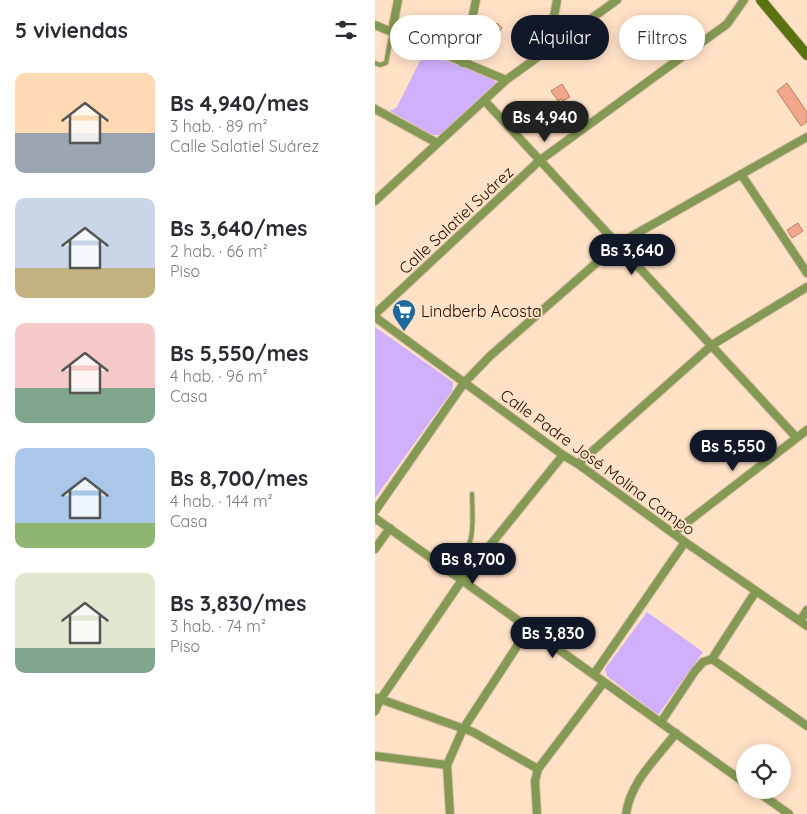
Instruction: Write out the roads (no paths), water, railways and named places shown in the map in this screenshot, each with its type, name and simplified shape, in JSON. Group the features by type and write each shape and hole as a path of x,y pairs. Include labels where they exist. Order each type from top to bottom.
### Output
{"street":[{"path":"395,15 398,0"},
{"path":"463,63 476,0"},
{"path":"554,15 557,0"},
{"path":"596,15 617,0"},
{"name":"Calle Salatiel Suárez","path":"375,316 539,161 727,24 744,0"},
{"path":"761,0 807,55"},
{"path":"375,25 390,31"},
{"path":"456,60 506,80"},
{"path":"375,201 506,80 533,60"},
{"path":"484,100 796,438"},
{"path":"375,109 437,143"},
{"path":"375,511 464,383 490,356 618,244 807,137"},
{"path":"741,174 807,273"},
{"path":"578,464 712,345 807,287"},
{"name":"Calle Padre José Molina Campo","path":"375,316 563,455 807,626"},
{"path":"673,533 807,430"},
{"path":"375,711 377,698 462,580 563,455"},
{"path":"375,518 736,776"},
{"path":"375,549 390,528"},
{"path":"594,674 685,542"},
{"path":"661,722 695,671 703,662 712,659 756,591"},
{"path":"799,621 807,610"},
{"path":"450,814 447,765 463,729 529,628"},
{"path":"712,659 807,726"},
{"path":"537,814 535,782 538,768 604,682"},
{"path":"377,698 473,732 538,768"},
{"path":"626,814 633,789 676,733"},
{"path":"375,756 447,765"},
{"path":"768,799 789,814"}],"lane":[{"path":"375,62 380,65 385,63 390,41"},
{"path":"452,573 466,556 472,538 473,494"}],"place":[{"name":"Lindberb Acosta","path":"404,332"}]}
